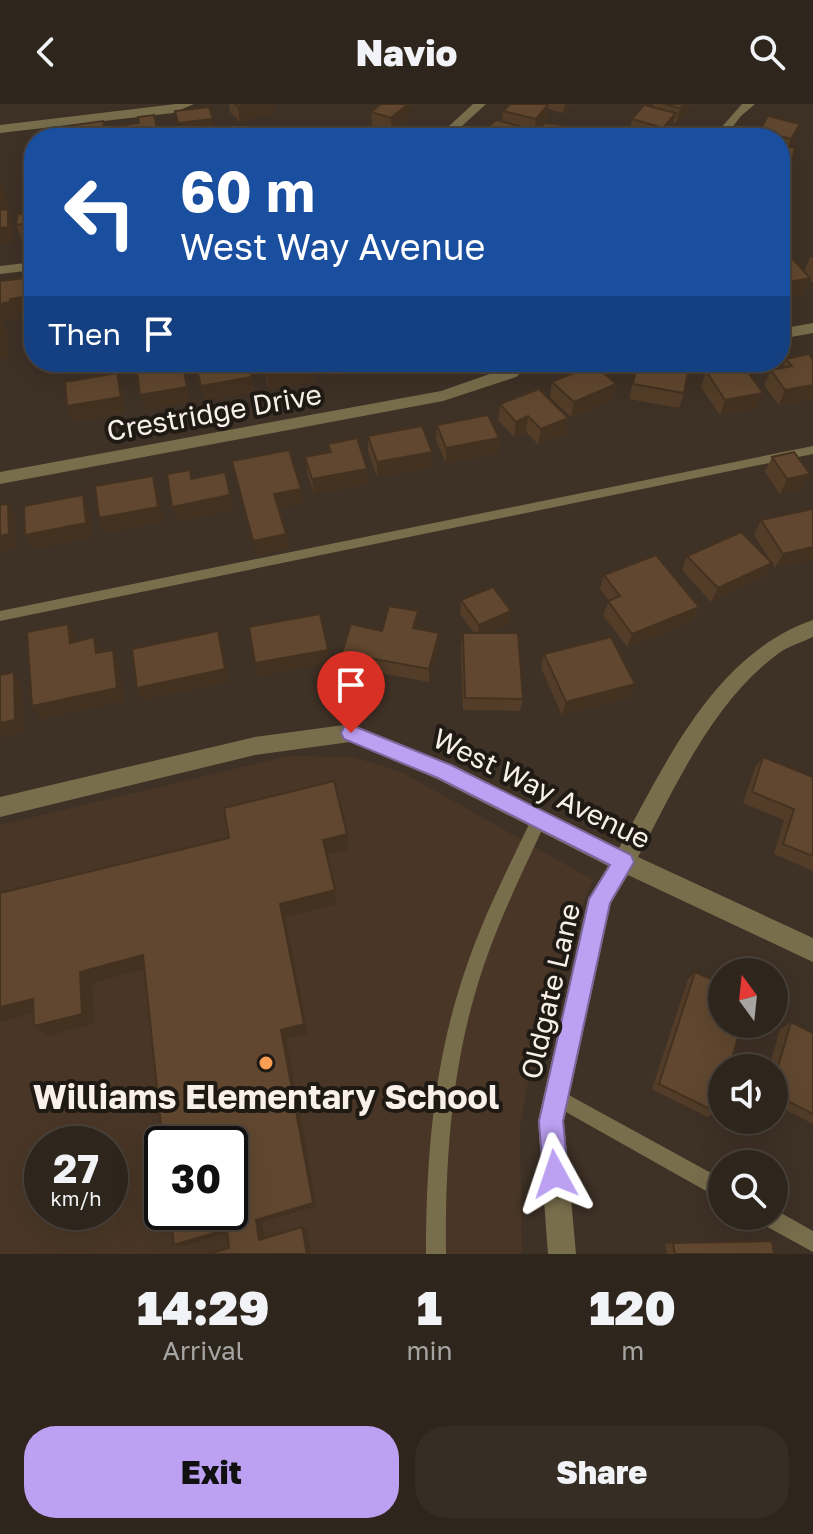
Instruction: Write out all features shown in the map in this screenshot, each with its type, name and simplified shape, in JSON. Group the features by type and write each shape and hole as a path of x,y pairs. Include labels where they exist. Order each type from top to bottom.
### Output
{"street":[{"path":"0,129 173,109 188,104"},
{"path":"453,128 480,104"},
{"path":"726,128 749,104"},
{"path":"0,270 24,267"},
{"path":"790,332 813,328"},
{"name":"Crestridge Drive","path":"0,478 443,396 511,372"},
{"name":"Oldgate Lane","path":"562,1254 551,1121 600,899 624,862 684,749 729,689 773,647 813,628"},
{"name":"West Way Avenue","path":"0,807 255,746 351,733 445,772 624,862 813,950"}],"lane":[{"path":"0,616 813,450"},
{"path":"436,1254 435,1198 445,1089 453,1042 475,966 539,819"},
{"path":"556,1097 708,1182"},
{"path":"788,1228 813,1242"}],"shaded area":[{"name":"Williams Elementary School","path":"288,756 352,757 400,771 593,880 543,1000 520,1127 522,1254 0,1254 0,825"}],"building":[{"path":"381,104 408,104 391,118 371,112"},
{"path":"510,104 548,105 536,119 503,111"},
{"path":"663,104 684,104 680,108"},
{"path":"644,105 676,113 663,128 632,119"},
{"path":"209,107 213,119 178,123 175,111"},
{"path":"154,115 157,128 117,128 139,123 138,117"},
{"path":"768,116 800,124 791,139 790,128 761,128"},
{"path":"496,120 523,127 522,128 487,128"},
{"path":"103,121 104,128 60,128"},
{"path":"544,123 563,125 562,128 542,128"},
{"path":"790,147 795,148 790,167"},
{"path":"8,209 8,227 0,228 0,210"},
{"path":"18,214 24,214 24,224 16,225"},
{"path":"791,257 810,278 790,282"},
{"path":"24,278 24,297 0,304 0,281"},
{"path":"809,354 813,360 813,385 785,390 772,372 790,372 790,358"},
{"path":"137,372 184,372 187,387 140,395"},
{"path":"198,372 251,372 252,377 201,386"},
{"path":"575,372 603,372 616,384 574,402 552,382"},
{"path":"635,372 688,372 684,393 633,384"},
{"path":"707,372 748,372 763,393 725,400"},
{"path":"117,373 121,397 67,406 65,382"},
{"path":"539,389 568,418 541,429 528,416 516,422 500,404"},
{"path":"488,415 499,438 446,448 437,425"},
{"path":"422,426 432,452 377,462 368,436"},
{"path":"357,438 367,469 312,479 305,457 331,452 328,444"},
{"path":"289,450 301,489 274,494 286,534 253,541 232,461"},
{"path":"794,452 810,474 787,479 772,457"},
{"path":"190,470 191,479 225,472 230,495 172,507 167,474"},
{"path":"153,476 158,507 99,518 95,486"},
{"path":"83,495 86,523 25,535 24,506"},
{"path":"8,504 9,534 0,536 0,505"},
{"path":"813,509 813,547 783,554 761,520"},
{"path":"741,532 772,563 718,588 687,556"},
{"path":"656,555 699,607 632,634 608,601 620,596 604,575"},
{"path":"493,587 511,611 479,625 461,600"},
{"path":"389,606 418,611 413,628 439,633 429,669 342,653 351,624 382,631"},
{"path":"320,614 328,650 255,663 249,627"},
{"path":"68,624 70,643 94,637 96,653 113,650 117,688 32,706 27,632"},
{"path":"218,631 225,669 137,688 132,649"},
{"path":"463,633 518,633 523,699 465,698"},
{"path":"611,637 635,684 566,702 544,654"},
{"path":"14,672 15,720 0,723 0,675"},
{"path":"763,757 813,777 813,856 783,844 794,809 752,792"},
{"path":"334,781 347,834 323,840 335,890 280,904 304,1024 281,1030 313,1203 256,1220 259,1240 302,1227 307,1254 208,1254 229,1248 227,1230 248,1230 248,1126 161,1126 143,955 80,972 82,1014 34,1026 33,999 0,1007 0,893 229,838 224,808"},
{"path":"695,972 708,978 708,1038 738,1038 733,1054 708,1054 708,1108 659,1084"},
{"path":"791,1022 813,1033 813,1114 788,1101 788,1054 782,1054"},
{"path":"172,1230 224,1230 174,1245"},
{"path":"772,1241 774,1254 675,1254 673,1243"}],"place":[{"name":"Williams Elementary School","path":"266,1063"}],"route":[{"path":"351,733 445,772 624,862 600,899 551,1121 555,1174"}]}
